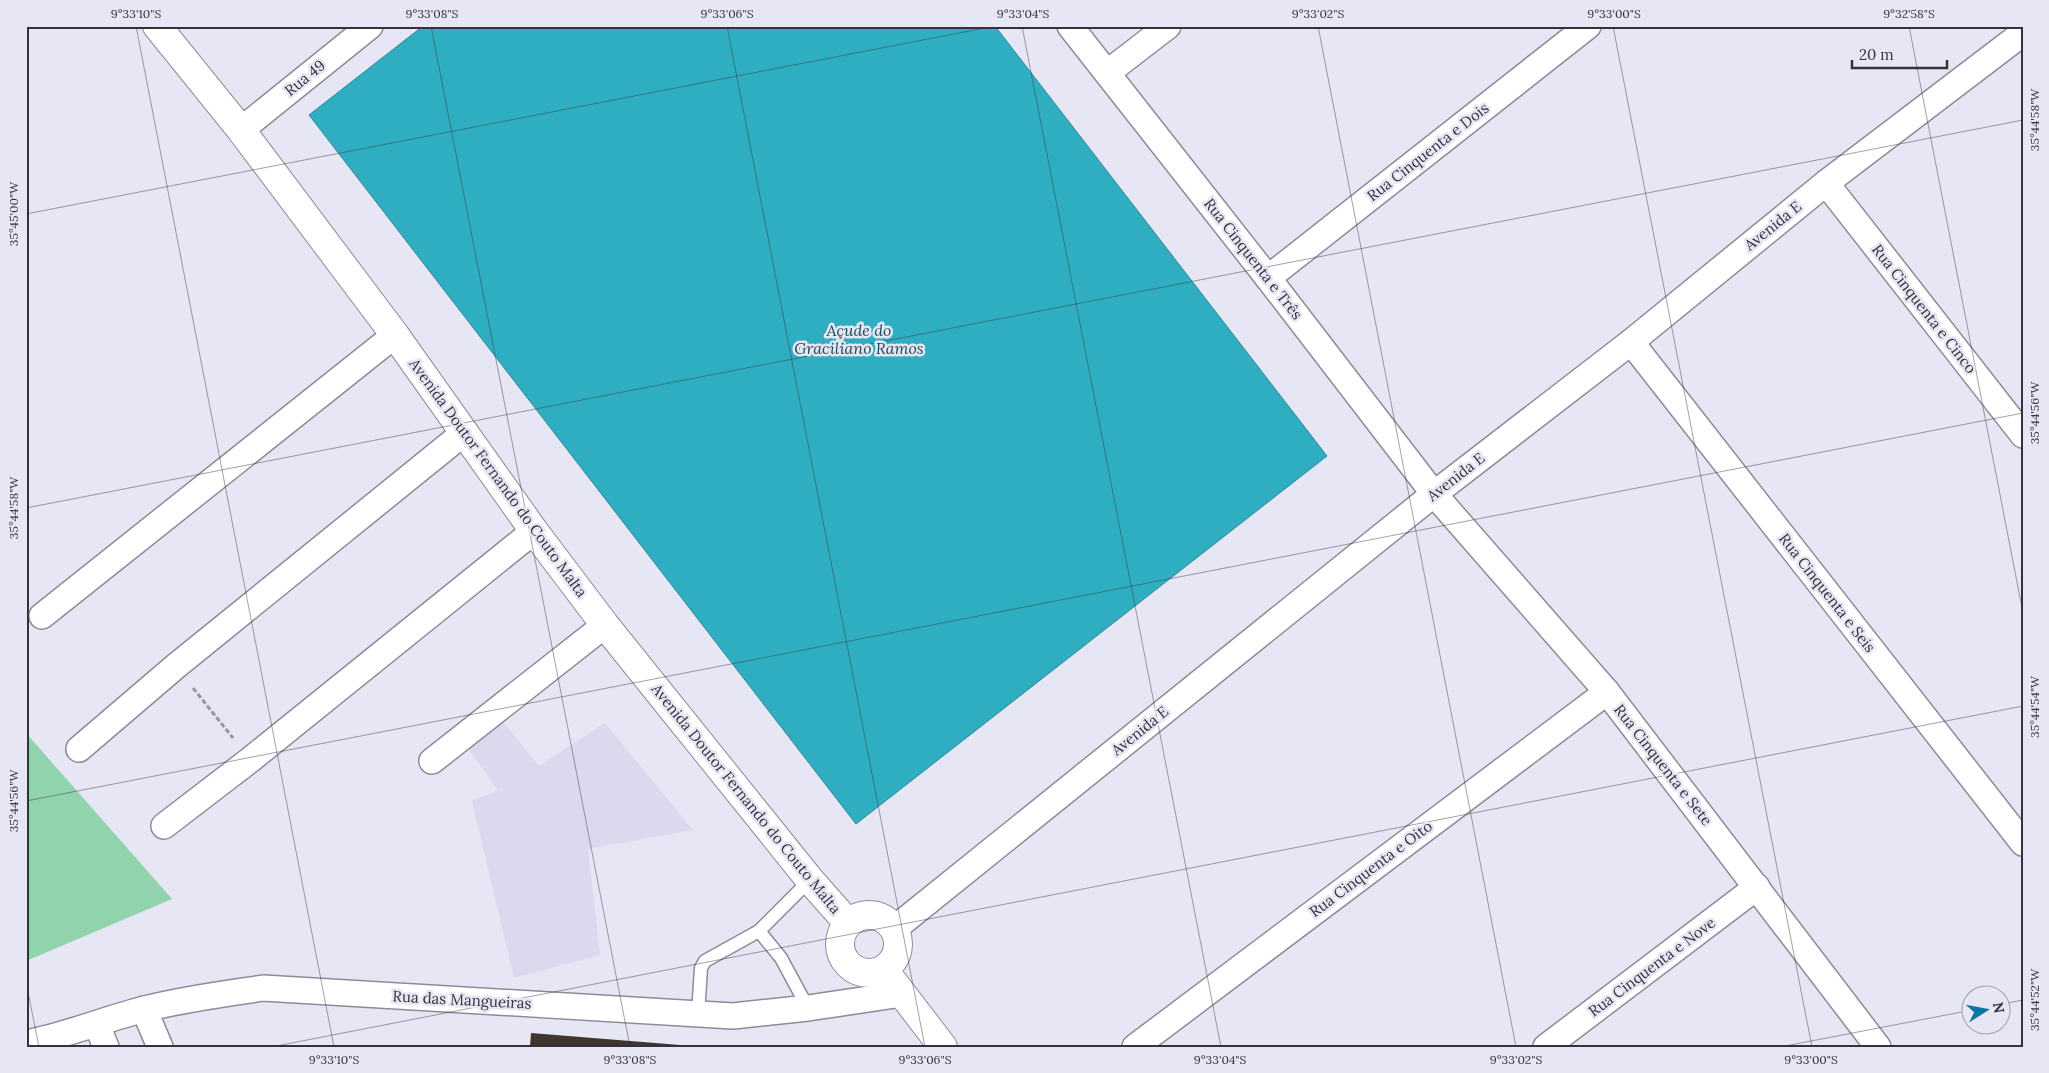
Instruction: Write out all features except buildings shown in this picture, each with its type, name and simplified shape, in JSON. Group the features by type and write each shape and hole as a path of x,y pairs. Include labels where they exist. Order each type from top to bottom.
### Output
{"street":[{"name":"Avenida Doutor Fernando do Couto Malta","path":"157,26 241,130 395,334 534,531 605,625 810,880 848,923"},
{"name":"Rua 49","path":"241,130 370,26"},
{"name":"Rua Cinquenta e Três","path":"1070,26 1268,278 1434,494"},
{"path":"1106,73 1168,26"},
{"name":"Rua Cinquenta e Dois","path":"1268,278 1588,26"},
{"name":"Avenida E","path":"894,929 1434,494 1631,342 1826,182 2022,35"},
{"name":"Rua Cinquenta e Cinco","path":"1826,182 2023,435"},
{"path":"42,616 395,334"},
{"name":"Rua Cinquenta e Seis","path":"1631,342 2023,843"},
{"path":"79,749 176,666 465,432"},
{"name":"Rua Cinquenta e Sete","path":"1434,494 1607,692 1878,1047"},
{"path":"164,826 250,760 534,531"},
{"path":"432,761 605,625"},
{"name":"Rua Cinquenta e Oito","path":"1134,1047 1607,692"},
{"name":"Rua Cinquenta e Nove","path":"1546,1047 1757,887"},
{"name":"Avenida Doutor Fernando do Couto Malta","path":"884,970 867,974 851,968 841,955 840,938 848,923 863,915 881,917 894,929"},
{"path":"894,929 899,944 895,959 884,970 943,1047"},
{"name":"Rua das Mangueiras","path":"26,1043 102,1036 144,1009 263,988 733,1016 808,1008 902,994"},
{"path":"144,1009 160,1047"}],"lane":[{"path":"698,1014 701,968 705,962 759,931 810,880"},
{"path":"759,931 781,958 808,1008"}],"path":[{"path":"176,666 250,760"}],"shaded area":[{"path":"495,712 539,766 605,723 693,830 588,849 600,955 514,978 472,801 498,790 462,740"}],"green space":[{"path":"26,733 172,899 26,961"}],"water":[{"name":"Açude do Graciliano Ramos","path":"423,26 995,26 1327,456 856,824 309,115"}]}
